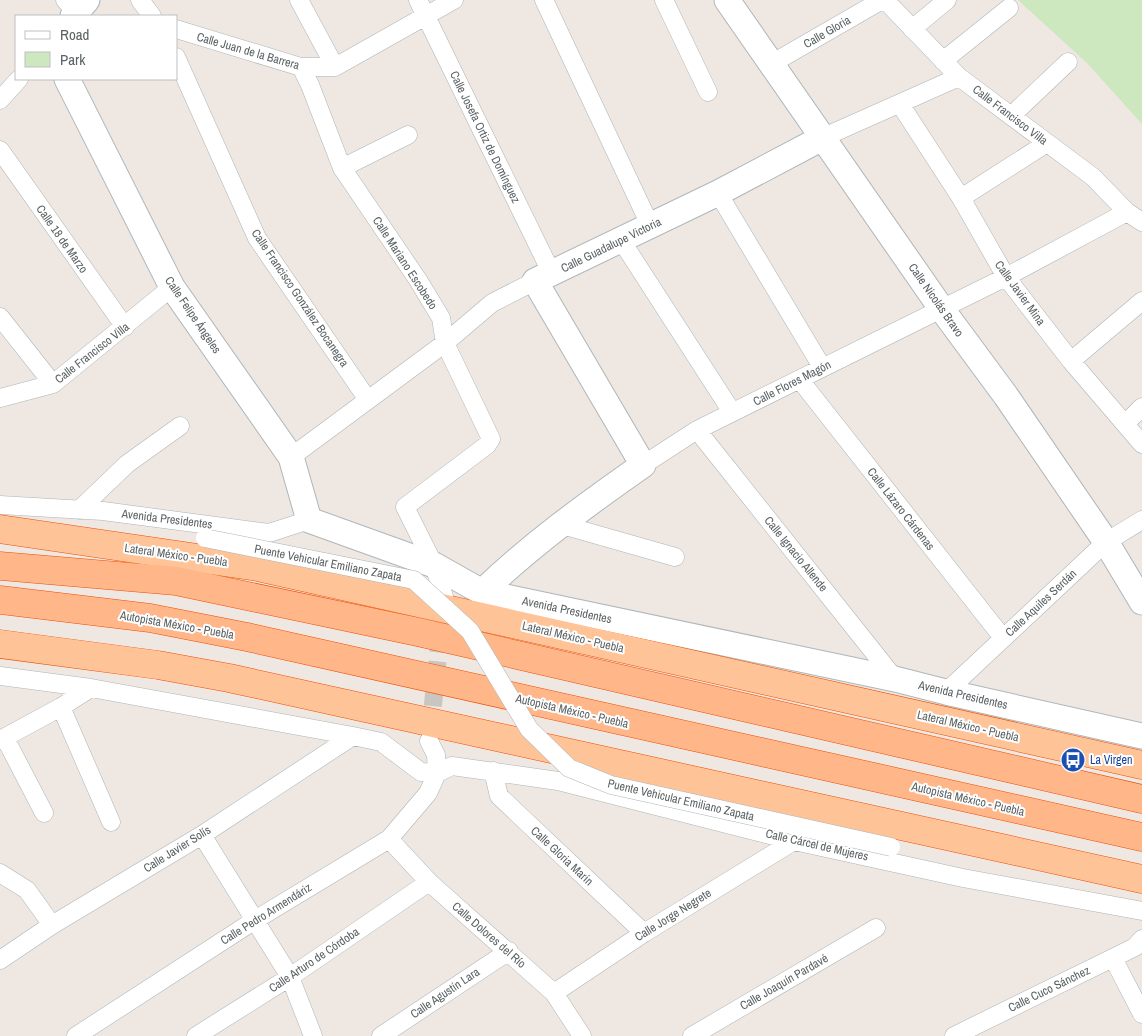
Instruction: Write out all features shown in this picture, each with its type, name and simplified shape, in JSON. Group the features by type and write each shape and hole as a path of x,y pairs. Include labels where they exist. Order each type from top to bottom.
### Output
{"highway":[{"name":"Lateral México - Puebla","path":"0,529 258,567 1142,765"},
{"path":"0,566 176,581 418,632 1142,798"},
{"name":"Autopista México - Puebla","path":"0,600 150,618 247,637 1142,838"},
{"path":"0,644 158,665 229,678 1142,879"}],"main road":[{"name":"Calle Nicolás Bravo","path":"727,0 941,308 1006,396 1106,542 1142,602"},
{"name":"Calle Felipe Ángeles","path":"68,80 172,287 291,457 309,520"},
{"name":"Calle Guadalupe Victoria","path":"543,278 718,193 824,137"},
{"name":"Calle Josefa Ortiz de Domínguez","path":"543,278 642,465"},
{"name":"Calle Flores Magón","path":"482,592 515,560 559,524 642,465"},
{"name":"Avenida Presidentes","path":"309,520 434,565 482,592 895,678 946,692 1142,736"}],"street":[{"path":"140,0 151,15"},
{"path":"299,0 334,67"},
{"name":"Calle Josefa Ortiz de Domínguez","path":"418,0 543,278"},
{"name":"Calle Juan de la Barrera","path":"178,30 301,67 334,67 454,0"},
{"path":"544,0 650,225"},
{"path":"664,0 708,92"},
{"name":"Calle Gloria","path":"771,64 884,0"},
{"name":"Calle Francisco Villa","path":"884,0 959,77 1094,177 1127,212 1142,222"},
{"path":"912,29 947,0"},
{"path":"943,61 1008,8"},
{"name":"Calle Francisco González Bocanegra","path":"178,61 257,238 368,400"},
{"path":"1011,116 1068,62"},
{"name":"Calle Mariano Escobedo","path":"301,67 310,84 342,168 441,318 445,343 491,439 487,446 405,507 434,565"},
{"name":"Calle Guadalupe Victoria","path":"824,137 959,77"},
{"path":"0,100 18,80"},
{"name":"Calle Javier Mina","path":"900,104 961,198 1006,276 1071,361 1142,444"},
{"path":"342,168 408,135"},
{"path":"961,198 1047,142"},
{"name":"Calle 18 de Marzo","path":"0,150 125,327"},
{"path":"718,193 822,367"},
{"name":"Calle Flores Magón","path":"642,465 697,430 1006,276 1127,212"},
{"path":"621,240 732,412"},
{"name":"Calle Guadalupe Victoria","path":"291,457 445,343 492,303 543,278"},
{"name":"Calle Francisco Villa","path":"0,398 53,384 172,287"},
{"path":"1071,361 1142,301"},
{"path":"0,317 53,384"},
{"name":"Calle Lázaro Cárdenas","path":"800,380 1003,638"},
{"path":"1125,424 1142,407"},
{"path":"79,510 127,464 180,426"},
{"name":"Calle Ignacio Allende","path":"697,430 895,678"},
{"name":"Avenida Presidentes","path":"0,505 138,515 269,533 309,520"},
{"name":"Puente Vehicular Emiliano Zapata","path":"138,515 205,538 414,580 470,631 529,729 568,768 611,785 891,847 963,878"},
{"name":"Calle Aquiles Serdán","path":"946,692 1106,542 1142,520"},
{"path":"559,524 675,557"},
{"path":"434,565 444,596"},
{"path":"0,676 91,688 382,742 420,772 436,773 436,755 429,741"},
{"path":"44,813 2,739 61,707 91,688"},
{"path":"61,707 111,822"},
{"name":"Calle Javier Solís","path":"0,960 52,925 202,835 353,736"},
{"name":"Calle Cárcel de Mujeres","path":"436,773 452,766 558,782 794,841 963,878 1142,911"},
{"name":"Calle Gloria Marín","path":"493,771 499,796 644,933"},
{"name":"Calle Pedro Armendáriz","path":"76,1036 255,920 388,840 428,793 436,773"},
{"path":"202,835 290,977 313,1036"},
{"name":"Calle Dolores del Río","path":"388,840 429,882 554,993 582,1036"},
{"name":"Calle Jorge Negrete","path":"554,993 644,933 794,841"},
{"path":"0,873 27,890 52,925"},
{"name":"Calle Arturo de Córdoba","path":"196,1036 290,977 429,882"},
{"name":"Calle Joaquín Pardavé","path":"692,1036 876,928"},
{"name":"Calle Cuco Sánchez","path":"954,1036 1135,947 1142,939"},
{"name":"Calle Agustín Lara","path":"381,1036 508,951"},
{"path":"1113,958 1142,1014"}],"green space":[{"path":"1018,0 1142,0 1142,124 1087,63"}],"tunnel":[{"path":"430,733 441,627"}],"place":[{"name":"La Virgen","path":"1073,760"}]}
